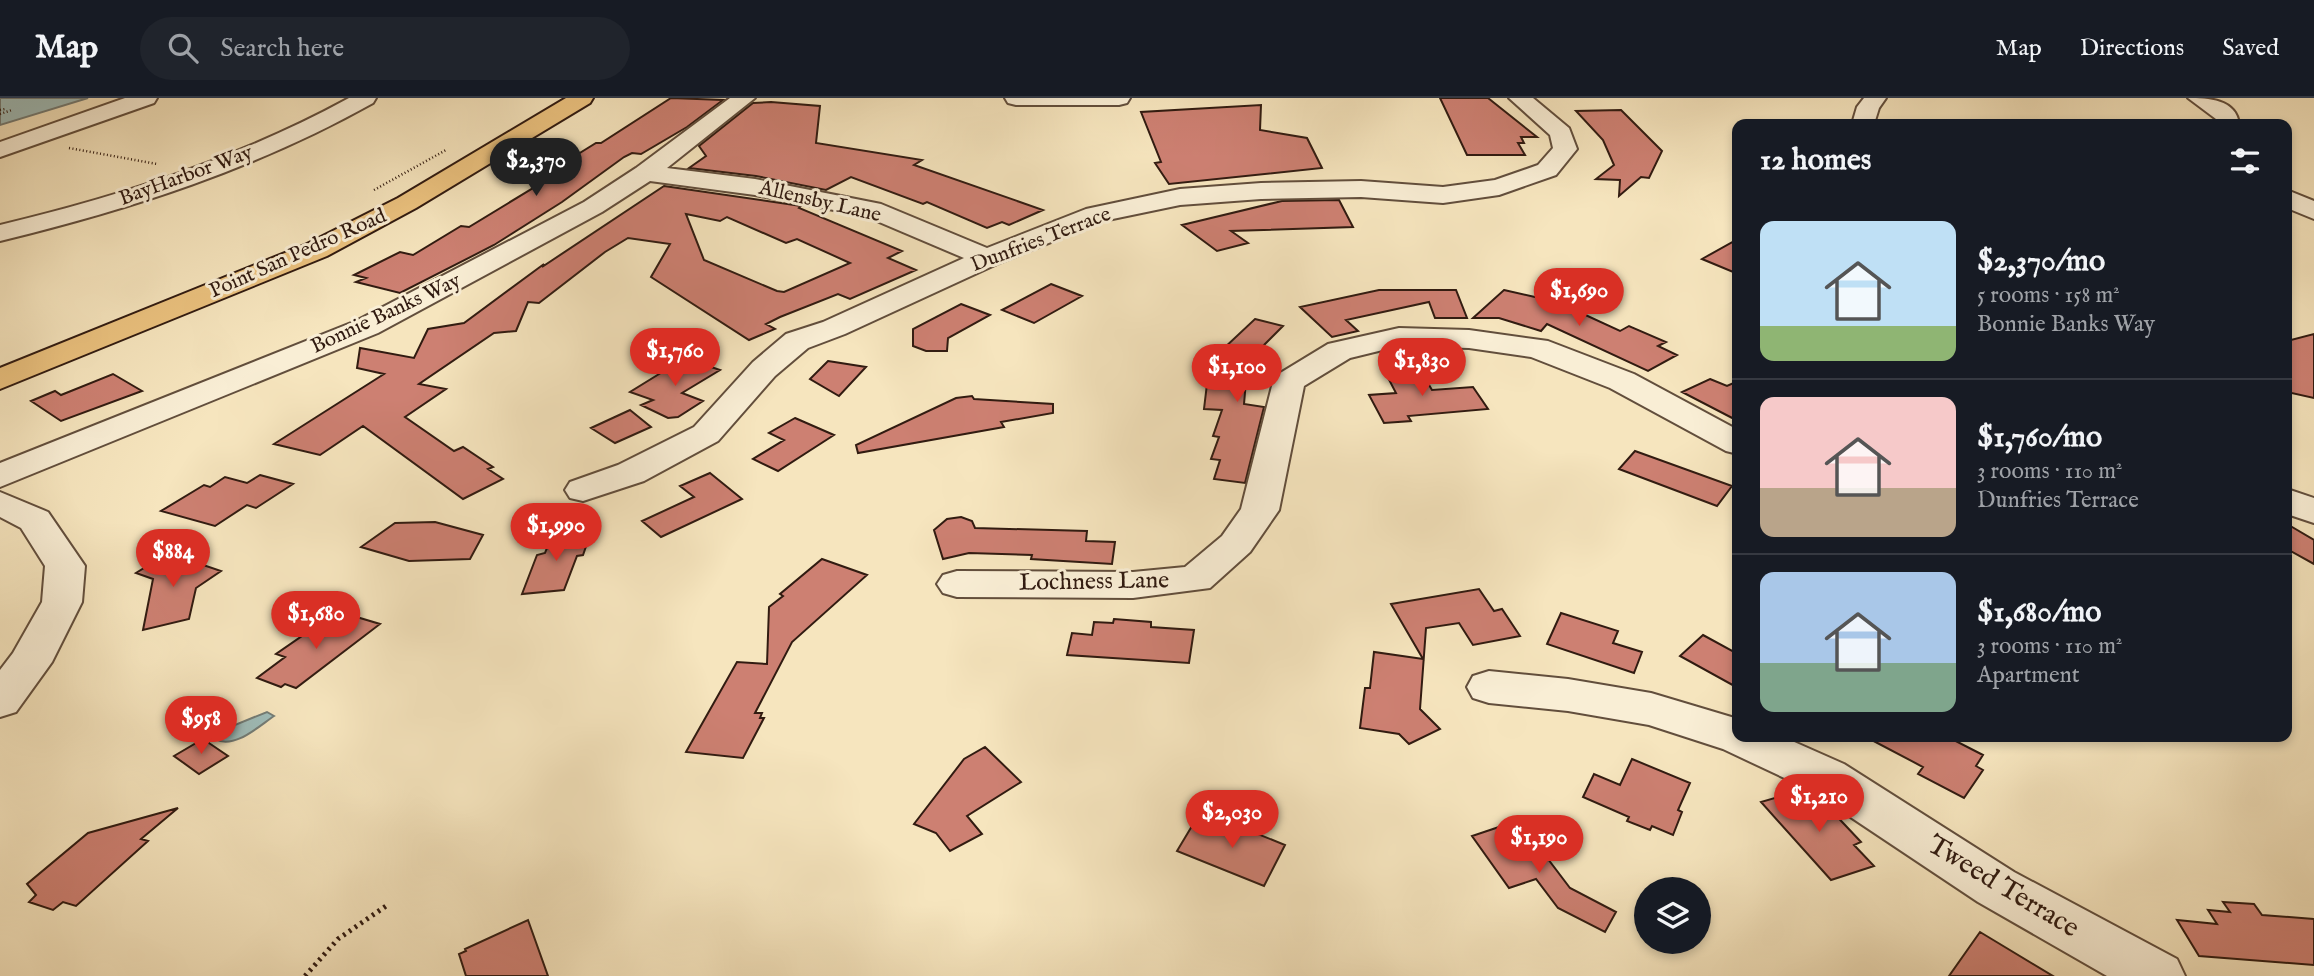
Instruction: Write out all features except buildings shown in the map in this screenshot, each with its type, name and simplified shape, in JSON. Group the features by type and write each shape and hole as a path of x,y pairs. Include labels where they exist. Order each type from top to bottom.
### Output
{"main road":[{"name":"Point San Pedro Road","path":"0,379 317,250 407,204 449,169 553,98"},
{"name":"Point San Pedro Road","path":"0,360 306,237 449,169 582,98"}],"street":[{"path":"0,150 146,98"},
{"name":"BayHarbor Way","path":"0,233 123,201 202,173 323,121 365,98"},
{"name":"Bonnie Banks Way","path":"0,476 367,327 582,213 645,173 744,98"},
{"path":"1016,98 1119,98"},
{"name":"Dunfries Terrace","path":"583,490 631,473 706,434 764,369 797,341 834,328 987,258 1095,215 1180,197 1261,191 1361,189 1443,195 1499,187 1547,170 1565,149 1561,133 1520,98"},
{"path":"1864,119 1875,98"},
{"path":"2199,98 2227,116 2227,119"},
{"name":"Allensby Lane","path":"645,173 755,187 872,210 987,258"},
{"path":"2292,183 2314,192"},
{"path":"2292,200 2314,211"},
{"name":"Lochness Lane","path":"957,584 1133,584 1196,579 1236,544 1260,510 1289,382 1339,351 1399,337 1469,339 1537,348 1622,381 1732,441"},
{"path":"2292,502 2314,512"},
{"path":"0,503 35,520 65,566 62,602 30,662 0,701"},
{"name":"Tweed Terrace","path":"1489,687 1568,695 1651,709 1732,734"},
{"name":"Tweed Terrace","path":"1752,742 1827,777 1996,887 2157,976"}],"path":[{"path":"0,112 5,109"},
{"path":"0,112 12,110"},
{"path":"27,141 202,173"},
{"path":"374,190 454,146"},
{"path":"305,976 338,939 386,906"}],"water":[{"path":"0,98 88,98 0,125"},
{"path":"267,712 274,716 246,735 230,741 215,739 225,729"}]}
